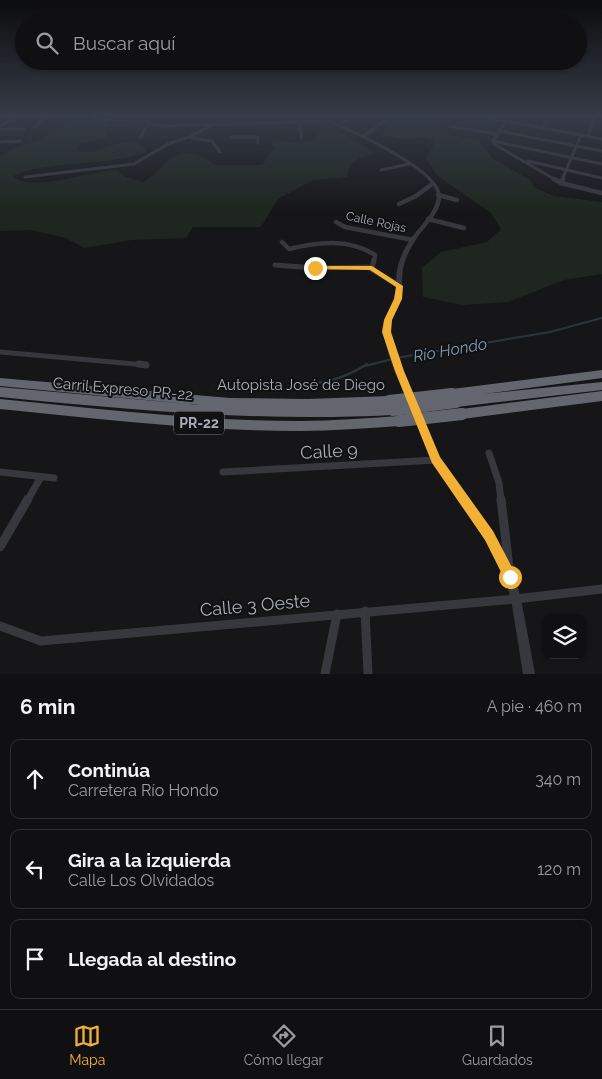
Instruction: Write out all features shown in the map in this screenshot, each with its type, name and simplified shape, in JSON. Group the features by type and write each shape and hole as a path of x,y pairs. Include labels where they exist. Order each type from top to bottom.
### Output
{"highway":[{"name":"PR-22","path":"0,404 170,420 301,426 399,421 457,403 602,374"},
{"name":"Autopista José de Diego","path":"0,382 230,403 391,405"},
{"path":"391,405 457,403 602,386"},
{"name":"Carril Expreso PR-22","path":"0,392 213,412 316,414 391,405"},
{"name":"PR-22","path":"457,403 602,396"}],"street":[{"path":"25,177 111,165 134,164 160,148"},
{"path":"383,148 409,164 432,184 438,194 436,206 413,240 401,265 398,299 388,320 386,332 399,371 436,460 489,536 510,577"},
{"path":"504,148 561,183 602,193"},
{"path":"530,148 602,164"},
{"path":"561,183 576,148"},
{"path":"521,160 602,178"},
{"path":"381,170 409,164"},
{"path":"399,204 416,196 432,184"},
{"path":"438,194 457,200"},
{"path":"428,219 464,228"},
{"name":"Calle Rojas","path":"336,222 345,227 413,240"},
{"path":"282,242 289,249 317,242 364,248 375,255 372,268"},
{"path":"275,265 372,268 400,286"},
{"path":"0,352 146,365"},
{"path":"489,452 499,482 510,577 529,674"},
{"name":"Calle 9","path":"223,472 436,460"},
{"path":"0,472 54,478"},
{"path":"0,547 41,477"},
{"name":"Calle 3 Oeste","path":"0,626 41,641 365,611 516,600 602,589"},
{"path":"365,611 368,674"},
{"path":"326,674 337,614"}],"shaded area":[{"path":"13,148 78,148 77,150 83,151 101,148 146,148 146,152 130,157 45,167 13,176 21,181 33,183 117,170 125,177 143,182 170,159 187,153 199,155 214,165 262,165 274,148 368,148 375,153 356,160 350,167 347,177 313,180 278,199 261,227 193,227 186,238 132,240 84,248 66,238 31,230 0,231 0,156"},
{"path":"432,148 485,148 493,159 530,180 535,188 554,196 602,202 602,274 564,280 508,302 463,305 423,297 422,268 441,252 487,242 501,229 491,213 438,176 426,159"}],"waterway":[{"name":"Río Hondo","path":"396,358 550,332 602,318"},
{"name":"Río Hondo","path":"365,366 392,359"},
{"name":"Río Hondo","path":"299,386 335,379 367,364"}],"route":[{"path":"315,268 368,267 400,286 398,299 388,320 386,332 399,371 436,460 489,536 510,577"}]}
